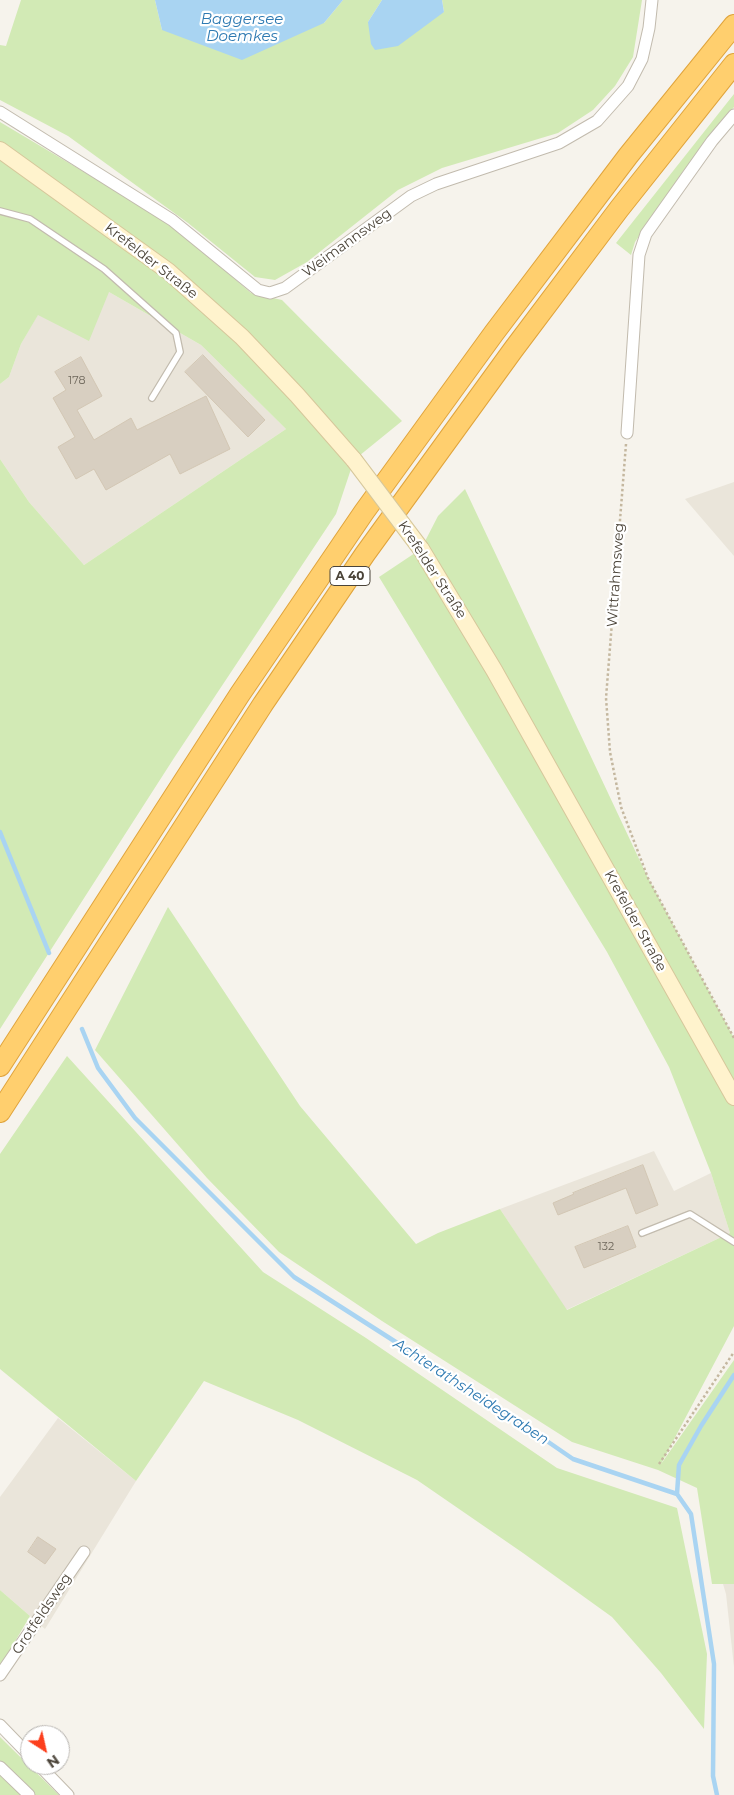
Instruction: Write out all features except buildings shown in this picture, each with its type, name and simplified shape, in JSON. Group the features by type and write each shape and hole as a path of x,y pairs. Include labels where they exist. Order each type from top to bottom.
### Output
{"highway":[{"name":"A 40","path":"0,1066 240,694 364,512 494,333 628,156 734,25"},
{"name":"A 40","path":"0,1112 258,712 365,554 613,216 734,64"}],"main road":[{"name":"Krefelder Straße","path":"0,150 168,271 242,337 297,395 354,460 421,549 494,670 734,1097"}],"street":[{"name":"Weimannsweg","path":"0,112 172,220 258,290 270,293 285,288 411,196 436,184 559,143 597,121 628,86 642,59 649,28 652,0"},
{"path":"627,432 639,255 646,234 712,141 734,115"},
{"name":"Grotfeldsweg","path":"0,1675 84,1552"},
{"path":"0,1724 20,1745"},
{"path":"0,1767 29,1795"},
{"path":"49,1775 68,1795"}],"lane":[{"path":"0,211 30,219 104,269 176,333 180,352 152,398"},
{"path":"642,1233 690,1214 734,1242"}],"path":[{"name":"Wittrahmsweg","path":"627,432 606,698 610,752 621,807 648,878 734,1038"},
{"path":"659,1464 734,1352"}],"shaded area":[{"path":"109,292 201,345 286,429 84,565 29,502 0,459 0,384 9,377 21,344 38,314"},
{"path":"734,482 734,556 685,499"},
{"path":"654,1151 674,1191 711,1173 730,1233 566,1310 500,1209"},
{"path":"58,1418 136,1481 45,1629 0,1590 0,1497"},
{"path":"723,1584 734,1584 734,1667 726,1594"}],"green space":[{"path":"21,0 155,0 162,30 324,23 343,0 382,0 368,22 444,12 442,0 642,0 633,57 615,86 593,110 558,133 442,168 398,190 307,262 275,280 255,277 188,223 68,136 0,100 0,45 6,46"},
{"path":"734,94 734,107 684,170 635,242 631,255 616,243"},
{"path":"0,122 177,229 251,293 282,300 402,421 354,460 336,514 174,758 0,1029 0,459 29,502 84,565 286,429 201,345 109,292 89,341 38,315 21,344 9,377 0,384"},
{"path":"465,489 648,878 734,1038 734,1326 661,1464 734,1360 734,1584 712,1584 697,1488 658,1470 572,1442 382,1321 279,1252 207,1178 95,1050 168,907 300,1106 416,1244 438,1233 500,1209 567,1310 730,1233 711,1173 669,1067 607,952 379,577 421,549 438,516"},
{"path":"67,1056 263,1272 366,1338 557,1468 677,1508 707,1654 704,1729 661,1673 612,1617 417,1480 298,1420 204,1381 136,1481 0,1369 0,1154"},
{"path":"0,1590 30,1616 0,1667"},
{"path":"0,1737 20,1757 20,1775 39,1775 59,1795 0,1795"}],"water":[{"name":"Baggersee Doemkes","path":"155,0 343,0 324,23 242,60 162,30"},
{"path":"382,0 442,0 444,12 398,46 375,50 371,44 368,22"}],"waterway":[{"name":"Achterathsheidegraben","path":"0,832 49,953"},
{"name":"Achterathsheidegraben","path":"82,1029 98,1068 135,1118 294,1277 496,1406 573,1459 677,1494 691,1514 714,1664 713,1776 717,1795"},
{"path":"677,1494 679,1465 701,1426 734,1375"}]}
